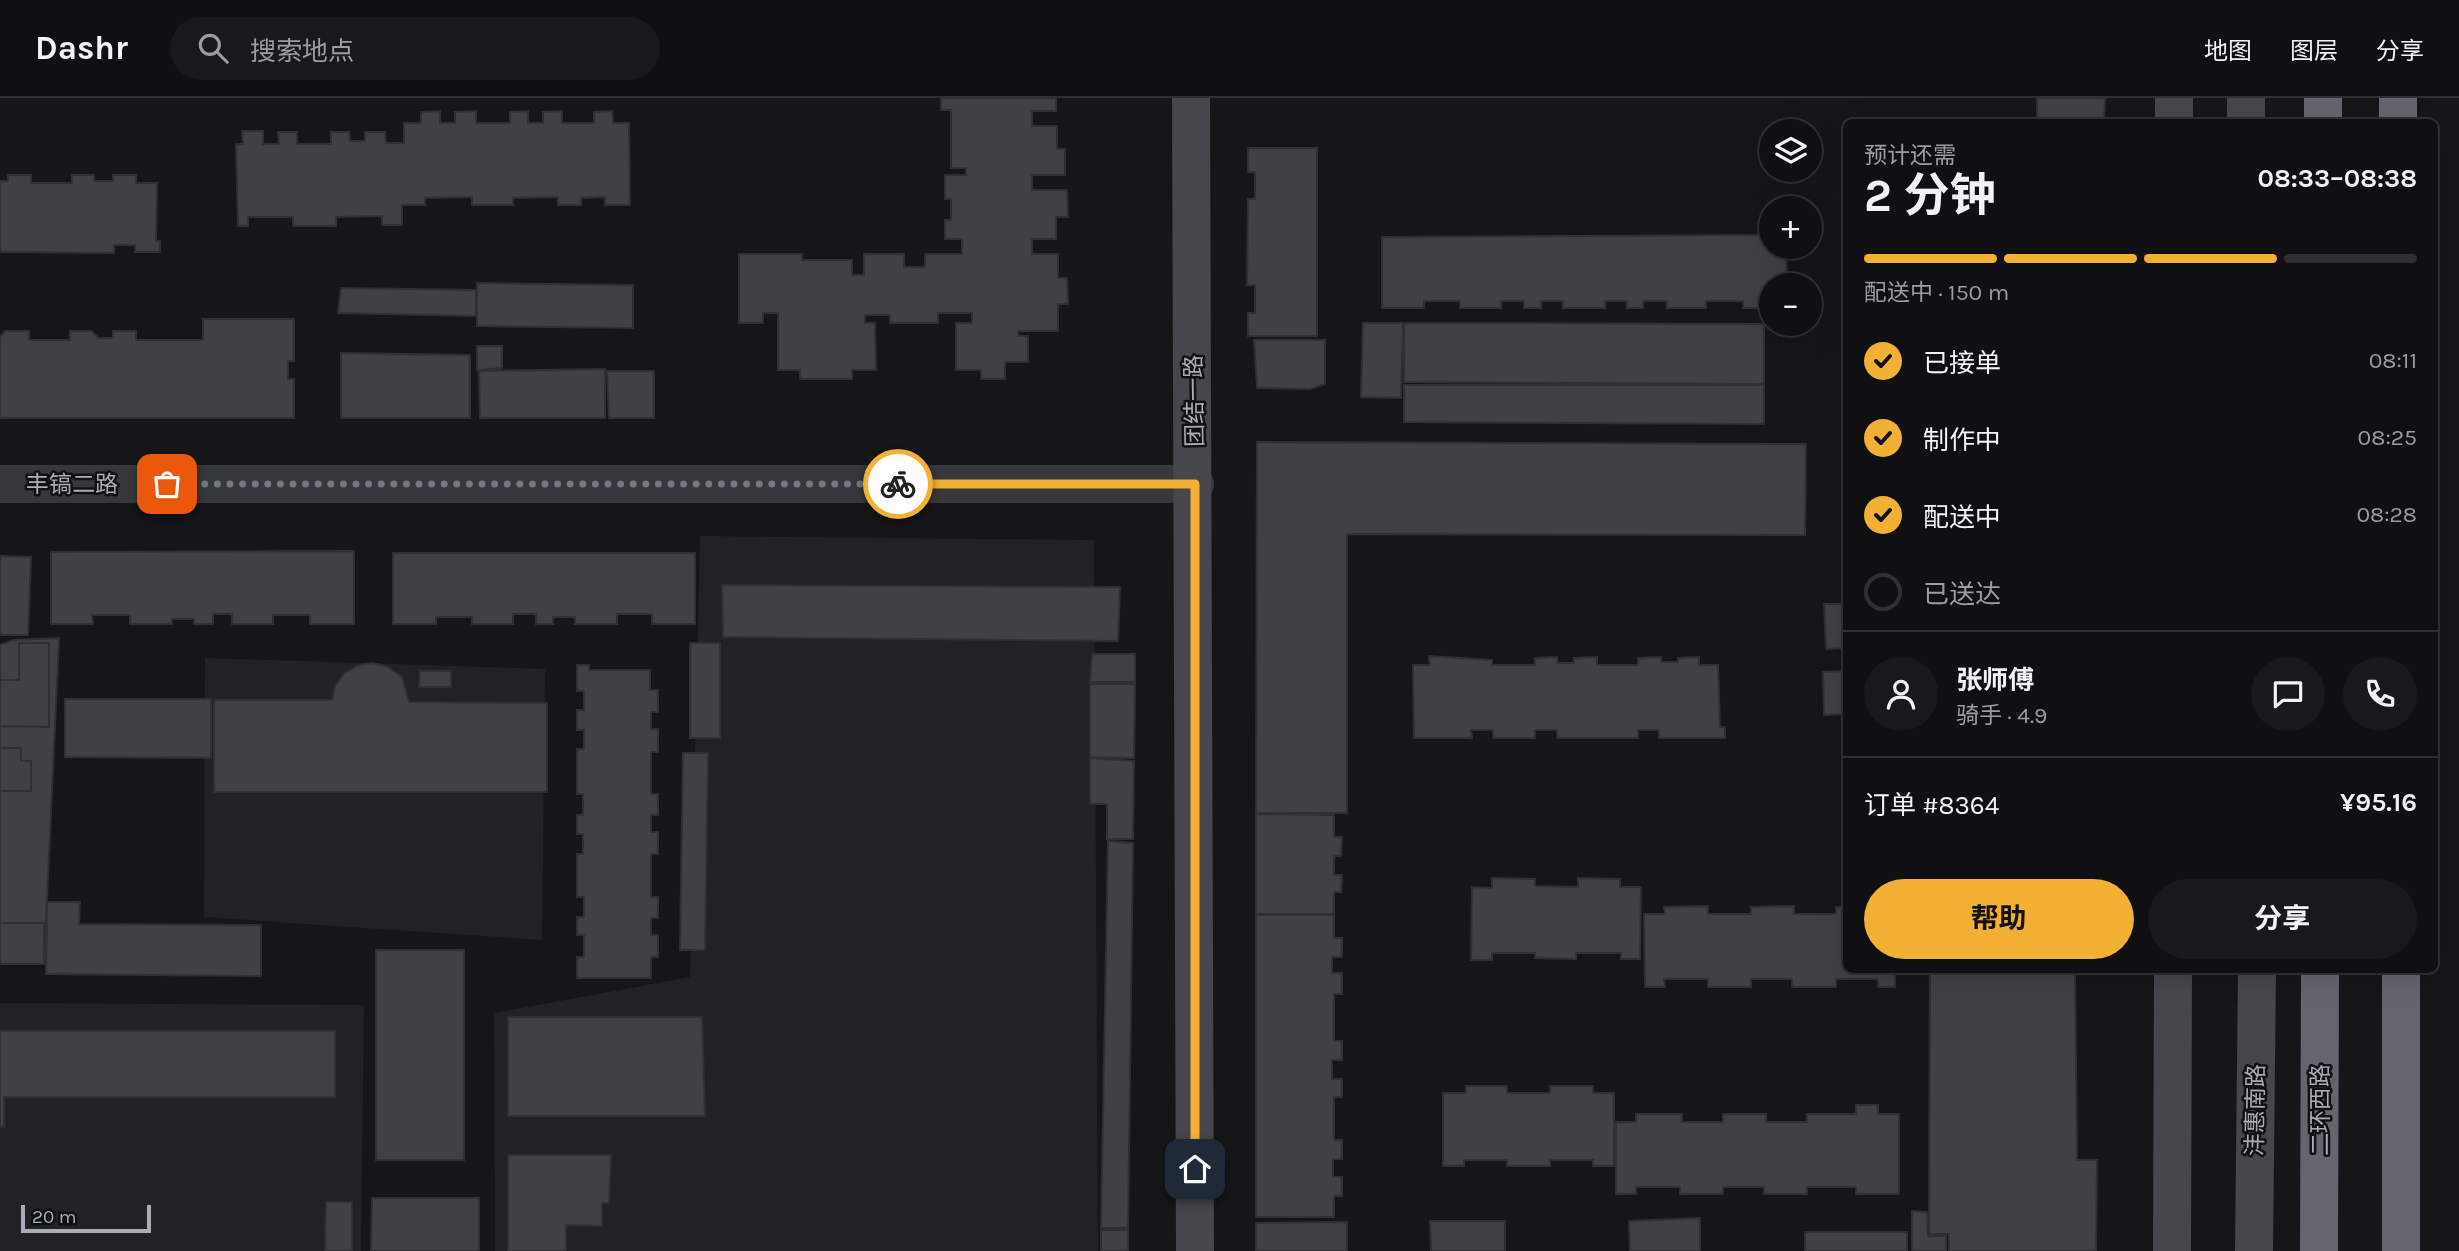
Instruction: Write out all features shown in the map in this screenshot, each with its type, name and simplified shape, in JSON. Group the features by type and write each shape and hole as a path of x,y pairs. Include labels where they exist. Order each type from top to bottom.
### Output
{"highway":[{"path":"2323,98 2323,119"},
{"path":"2398,98 2399,119"},
{"name":"二环西路","path":"2319,1251 2320,973"},
{"path":"2401,973 2401,1251"}],"street":[{"name":"团结一路","path":"1191,98 1195,484 1195,1251"},
{"path":"2174,98 2174,119"},
{"path":"2246,98 2246,119"},
{"name":"丰镐二路","path":"0,484 1195,484"},
{"path":"2172,1251 2173,973"},
{"name":"沣惠南路","path":"2254,1251 2257,973"}],"shaded area":[{"path":"700,536 1094,540 1098,1251 495,1251 494,1013 690,977"},
{"path":"205,658 545,669 542,940 204,917"},
{"path":"0,1003 364,1005 361,1251 0,1251"}],"building":[{"path":"941,98 1056,98 1056,111 1032,111 1032,126 1057,126 1057,149 1065,149 1065,175 1032,175 1032,190 1067,190 1068,217 1056,217 1056,239 1032,239 1032,254 1058,254 1058,278 1067,278 1068,304 1058,304 1058,331 1018,331 1018,336 1028,336 1028,362 1005,362 1005,379 981,379 981,370 956,370 956,323 972,323 972,313 938,313 938,323 890,323 890,315 865,315 865,323 875,323 876,370 852,370 852,379 800,379 800,370 778,370 778,313 763,313 763,323 739,323 739,254 802,254 802,260 852,260 852,275 864,275 864,254 904,254 904,267 925,267 925,254 962,254 962,239 945,239 945,220 951,220 951,199 945,199 945,175 966,175 966,168 951,168 951,110 941,110"},
{"path":"2037,98 2105,98 2104,119 2037,119"},
{"path":"440,111 440,123 455,123 455,112 476,111 476,123 510,123 510,112 528,111 528,123 543,123 543,112 562,111 562,123 594,123 594,112 612,111 613,123 629,123 630,205 605,205 605,197 581,198 581,205 558,205 558,197 513,198 513,205 472,205 472,197 425,198 425,205 402,205 402,225 382,225 382,216 336,217 336,226 293,226 293,217 248,217 248,226 238,226 236,144 243,144 242,131 263,131 263,144 279,144 278,132 297,132 297,144 331,144 331,132 349,132 350,141 365,141 365,132 385,132 386,143 404,143 404,123 421,123 421,112"},
{"path":"1248,148 1317,148 1317,336 1248,336 1248,313 1255,313 1255,285 1247,285 1248,199 1255,199 1255,172 1248,172"},
{"path":"8,175 31,175 31,183 72,183 72,175 94,175 94,181 113,181 113,175 136,175 136,183 157,183 156,241 160,241 160,252 135,252 135,245 114,245 114,253 0,252 0,181 8,181"},
{"path":"1759,235 1759,259 1786,259 1787,273 1759,273 1759,308 1743,308 1743,301 1706,301 1706,308 1667,308 1667,301 1643,301 1643,308 1627,308 1627,301 1605,301 1605,308 1563,308 1563,301 1541,301 1541,308 1524,308 1524,301 1501,301 1501,308 1460,308 1460,301 1424,301 1424,308 1382,308 1382,237"},
{"path":"477,283 633,285 633,328 477,326"},
{"path":"341,288 476,290 476,316 338,313"},
{"path":"203,319 294,319 294,361 288,361 288,379 294,379 294,418 0,418 0,337 5,331 29,331 29,340 70,340 70,331 92,331 98,338 113,338 113,331 136,331 136,340 203,340"},
{"path":"1363,323 1403,323 1401,398 1361,397"},
{"path":"1404,323 1759,324 1759,336 1764,336 1764,384 1404,382"},
{"path":"1254,340 1325,340 1325,384 1310,389 1257,388"},
{"path":"477,346 502,346 502,368 477,370"},
{"path":"341,353 470,355 470,418 341,418"},
{"path":"605,369 605,418 480,418 479,371"},
{"path":"607,371 654,371 654,418 609,418"},
{"path":"1404,385 1764,385 1764,424 1404,422"},
{"path":"1257,442 1806,444 1805,535 1347,534 1347,813 1256,813"},
{"path":"354,551 354,624 310,624 310,615 273,615 273,624 232,624 232,614 213,614 213,624 194,624 194,619 172,619 172,624 130,624 130,615 92,615 93,624 51,624 51,552"},
{"path":"393,553 695,553 695,624 652,624 652,614 617,614 617,624 575,624 575,617 553,617 553,624 536,624 536,614 513,614 513,624 472,624 472,617 436,617 436,624 393,624"},
{"path":"0,556 31,557 28,635 0,635"},
{"path":"722,585 1120,587 1118,641 723,637"},
{"path":"1824,604 1843,604 1843,648 1826,649"},
{"path":"59,638 44,964 0,964 0,645 13,640"},
{"path":"19,643 49,643 49,727 0,726 0,680 19,680"},
{"path":"690,643 720,643 720,738 690,738"},
{"path":"1092,654 1135,654 1135,682 1090,682"},
{"path":"1429,656 1492,660 1492,665 1535,665 1535,658 1557,657 1558,663 1574,663 1574,658 1597,657 1597,665 1638,665 1638,658 1661,657 1661,662 1678,662 1678,658 1699,657 1699,665 1718,665 1720,727 1725,727 1725,738 1659,738 1659,730 1638,730 1638,738 1557,738 1557,730 1535,730 1535,738 1493,738 1493,730 1471,730 1472,738 1414,738 1413,665 1430,665"},
{"path":"373,663 388,667 402,677 409,702 547,703 547,792 214,792 214,700 332,700 335,686 344,674 358,665"},
{"path":"577,665 589,665 589,670 650,670 650,690 658,690 658,712 651,712 651,729 658,729 658,752 651,752 651,794 658,794 658,815 651,815 651,832 658,832 658,854 651,854 651,897 658,897 658,918 651,918 651,935 658,935 658,957 651,957 651,978 577,978 577,957 584,957 584,935 577,935 577,917 584,917 584,897 577,897 577,854 583,854 583,834 577,834 577,815 583,815 583,794 577,794 577,749 584,749 584,730 577,730 577,710 584,710 584,691 577,691"},
{"path":"420,671 451,671 451,687 419,687"},
{"path":"1843,671 1843,714 1824,715 1823,672"},
{"path":"1090,684 1135,684 1134,758 1090,757"},
{"path":"65,699 211,699 211,758 65,757"},
{"path":"0,748 21,748 21,761 31,761 31,791 0,791"},
{"path":"683,753 708,753 705,950 680,950"},
{"path":"1090,758 1134,761 1133,839 1107,839 1107,804 1090,804"},
{"path":"1256,814 1334,815 1334,837 1342,837 1341,856 1334,856 1334,875 1342,875 1341,892 1334,892 1334,914 1256,914"},
{"path":"1108,841 1133,843 1128,1228 1101,1228"},
{"path":"1492,878 1535,879 1535,886 1578,887 1578,878 1620,879 1620,887 1641,887 1640,959 1621,959 1621,953 1576,953 1576,959 1535,958 1535,953 1492,953 1492,960 1471,960 1472,887 1492,888"},
{"path":"47,902 80,902 79,924 261,925 261,976 46,974"},
{"path":"1708,906 1708,914 1751,914 1751,907 1794,906 1794,914 1836,914 1836,907 1843,907 1843,973 1895,973 1895,987 1878,987 1878,979 1836,979 1836,987 1792,987 1792,979 1751,979 1751,987 1708,987 1708,979 1664,979 1665,987 1645,987 1644,914 1665,914 1664,907"},
{"path":"1256,915 1334,915 1334,938 1342,938 1342,957 1332,957 1332,973 1342,973 1342,994 1334,994 1334,1041 1342,1041 1342,1060 1332,1060 1332,1079 1342,1079 1342,1097 1334,1097 1334,1140 1342,1140 1342,1159 1333,1159 1333,1177 1342,1177 1342,1196 1334,1196 1334,1217 1256,1217"},
{"path":"0,923 44,923 44,964 0,964"},
{"path":"376,950 464,950 464,1160 376,1160"},
{"path":"1930,973 2075,973 2077,1160 2097,1160 2096,1251 1949,1251 1949,1234 1929,1234"},
{"path":"508,1017 702,1017 705,1116 508,1116"},
{"path":"0,1031 335,1031 335,1097 4,1097 4,1127 0,1127"},
{"path":"1466,1086 1507,1086 1507,1093 1550,1093 1550,1086 1593,1086 1593,1093 1614,1093 1614,1166 1593,1166 1593,1160 1550,1160 1550,1166 1507,1166 1507,1160 1464,1160 1464,1166 1443,1166 1443,1093 1466,1093"},
{"path":"1856,1105 1878,1105 1878,1114 1899,1114 1899,1194 1856,1194 1856,1187 1807,1187 1807,1194 1764,1194 1764,1187 1723,1187 1723,1194 1680,1194 1680,1187 1636,1187 1636,1194 1616,1194 1616,1122 1636,1122 1636,1114 1682,1114 1682,1122 1723,1122 1723,1114 1766,1114 1766,1122 1807,1122 1807,1114 1856,1114"},
{"path":"508,1155 611,1155 609,1203 602,1203 602,1226 566,1225 566,1251 508,1251"},
{"path":"372,1198 479,1198 479,1251 371,1251"},
{"path":"326,1202 352,1202 352,1251 325,1251"},
{"path":"1912,1211 1927,1212 1928,1236 1946,1236 1946,1251 1912,1251"},
{"path":"1700,1218 1700,1251 1630,1251 1629,1221"},
{"path":"1430,1221 1505,1221 1505,1251 1431,1251"},
{"path":"1347,1222 1347,1251 1256,1251 1256,1223"},
{"path":"1101,1230 1128,1230 1128,1251 1101,1251"},
{"path":"1805,1232 1907,1232 1907,1251 1805,1251"}],"way so far":[{"path":"167,484 898,484"}],"route":[{"path":"898,484 1195,484 1195,1169"}]}
